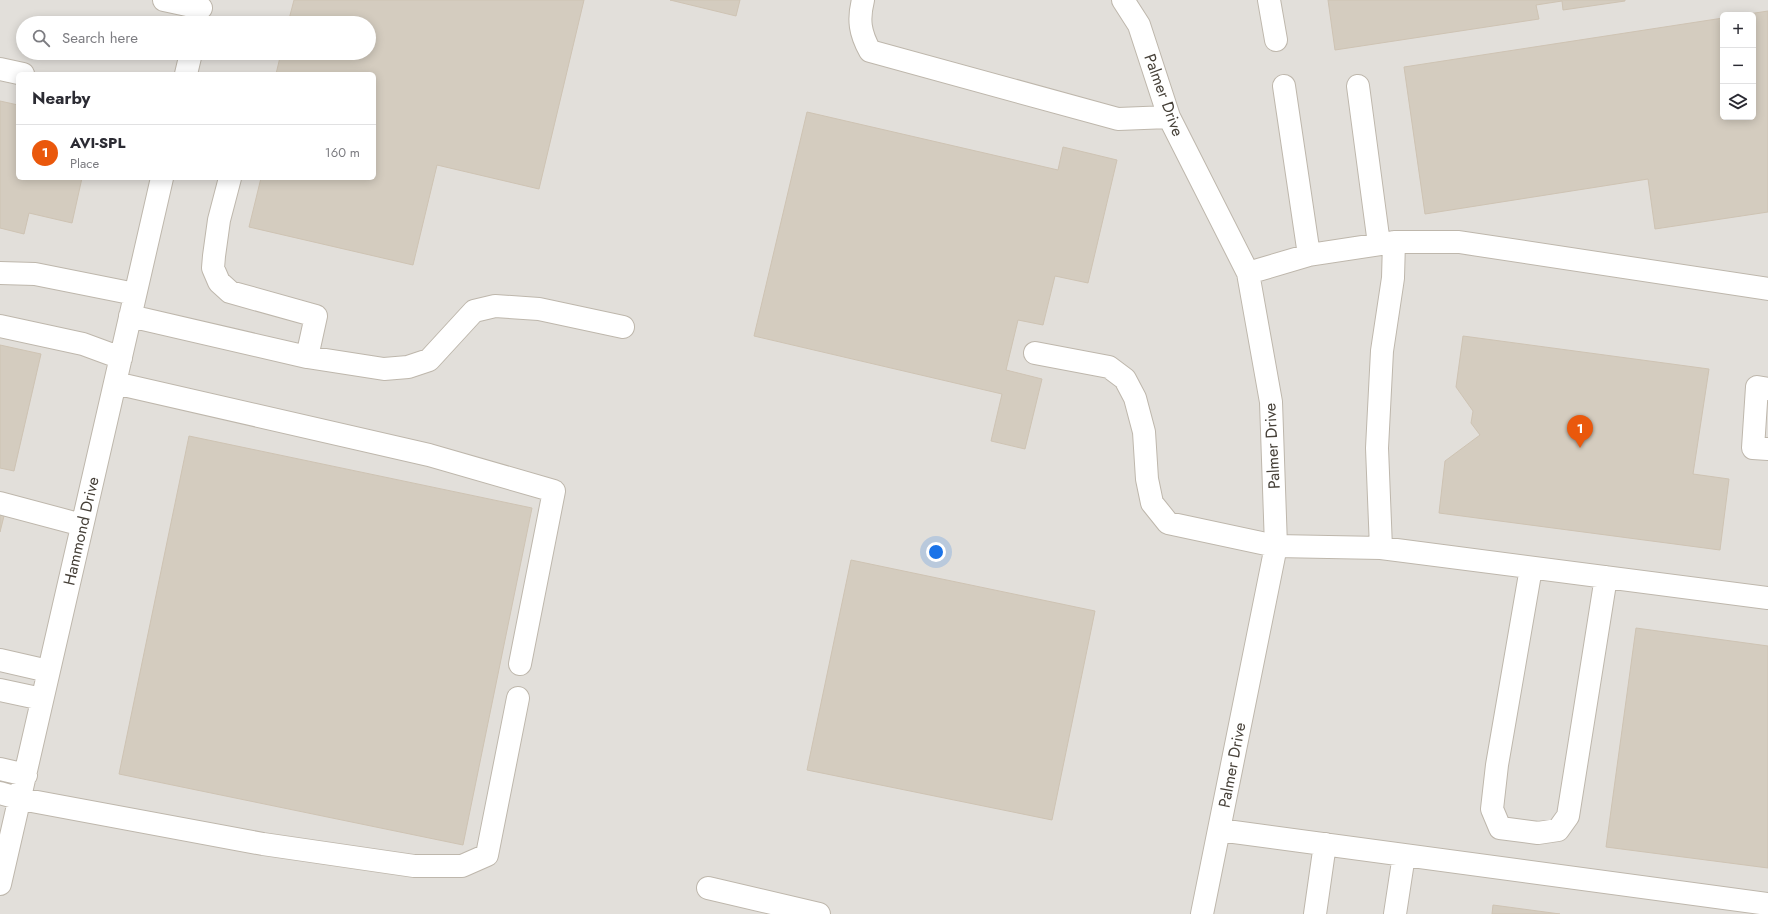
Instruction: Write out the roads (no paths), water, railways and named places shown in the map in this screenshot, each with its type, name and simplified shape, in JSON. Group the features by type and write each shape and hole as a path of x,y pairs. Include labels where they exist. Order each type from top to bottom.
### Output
{"street":[{"path":"164,0 201,10"},
{"path":"863,0 859,16 863,39 870,51 1118,119 1169,117"},
{"name":"Palmer Drive","path":"1123,0 1139,25 1169,117 1248,273 1271,402 1276,546 1202,914"},
{"path":"1269,0 1276,40"},
{"path":"186,72 189,60"},
{"path":"0,69 16,73"},
{"path":"1284,86 1309,255"},
{"path":"1358,86 1393,278 1382,351 1377,448 1381,548"},
{"name":"Hammond Drive","path":"1,877 26,775 48,671 162,180"},
{"path":"229,180 219,220 214,256 213,268 219,282 230,292 316,316 307,356"},
{"path":"1248,273 1309,255 1386,243 1459,242 1768,289"},
{"path":"0,273 35,274 135,294"},
{"path":"130,316 307,356 384,369 408,367 428,360 474,311 495,306 539,309 623,327"},
{"path":"0,326 83,344 121,358"},
{"path":"1035,353 1109,367 1125,379 1135,398 1144,432 1147,479 1152,503 1168,523 1276,546 1381,548 1768,598"},
{"path":"115,383 429,455 554,491 520,664"},
{"path":"1768,389 1757,387 1753,448 1768,449"},
{"path":"0,503 82,525"},
{"path":"1531,568 1497,765 1492,809 1500,828 1538,833 1558,830 1568,816 1606,577"},
{"path":"0,660 48,671"},
{"path":"0,690 42,699"},
{"path":"0,793 20,799 263,844 414,866 462,866 487,855 518,698"},
{"path":"0,769 26,775"},
{"path":"1220,830 1768,904"},
{"path":"1315,914 1325,844"},
{"path":"1395,914 1404,855"},
{"path":"708,888 819,914"}],"place":[{"name":"AVI-SPL","path":"1580,448"}]}
